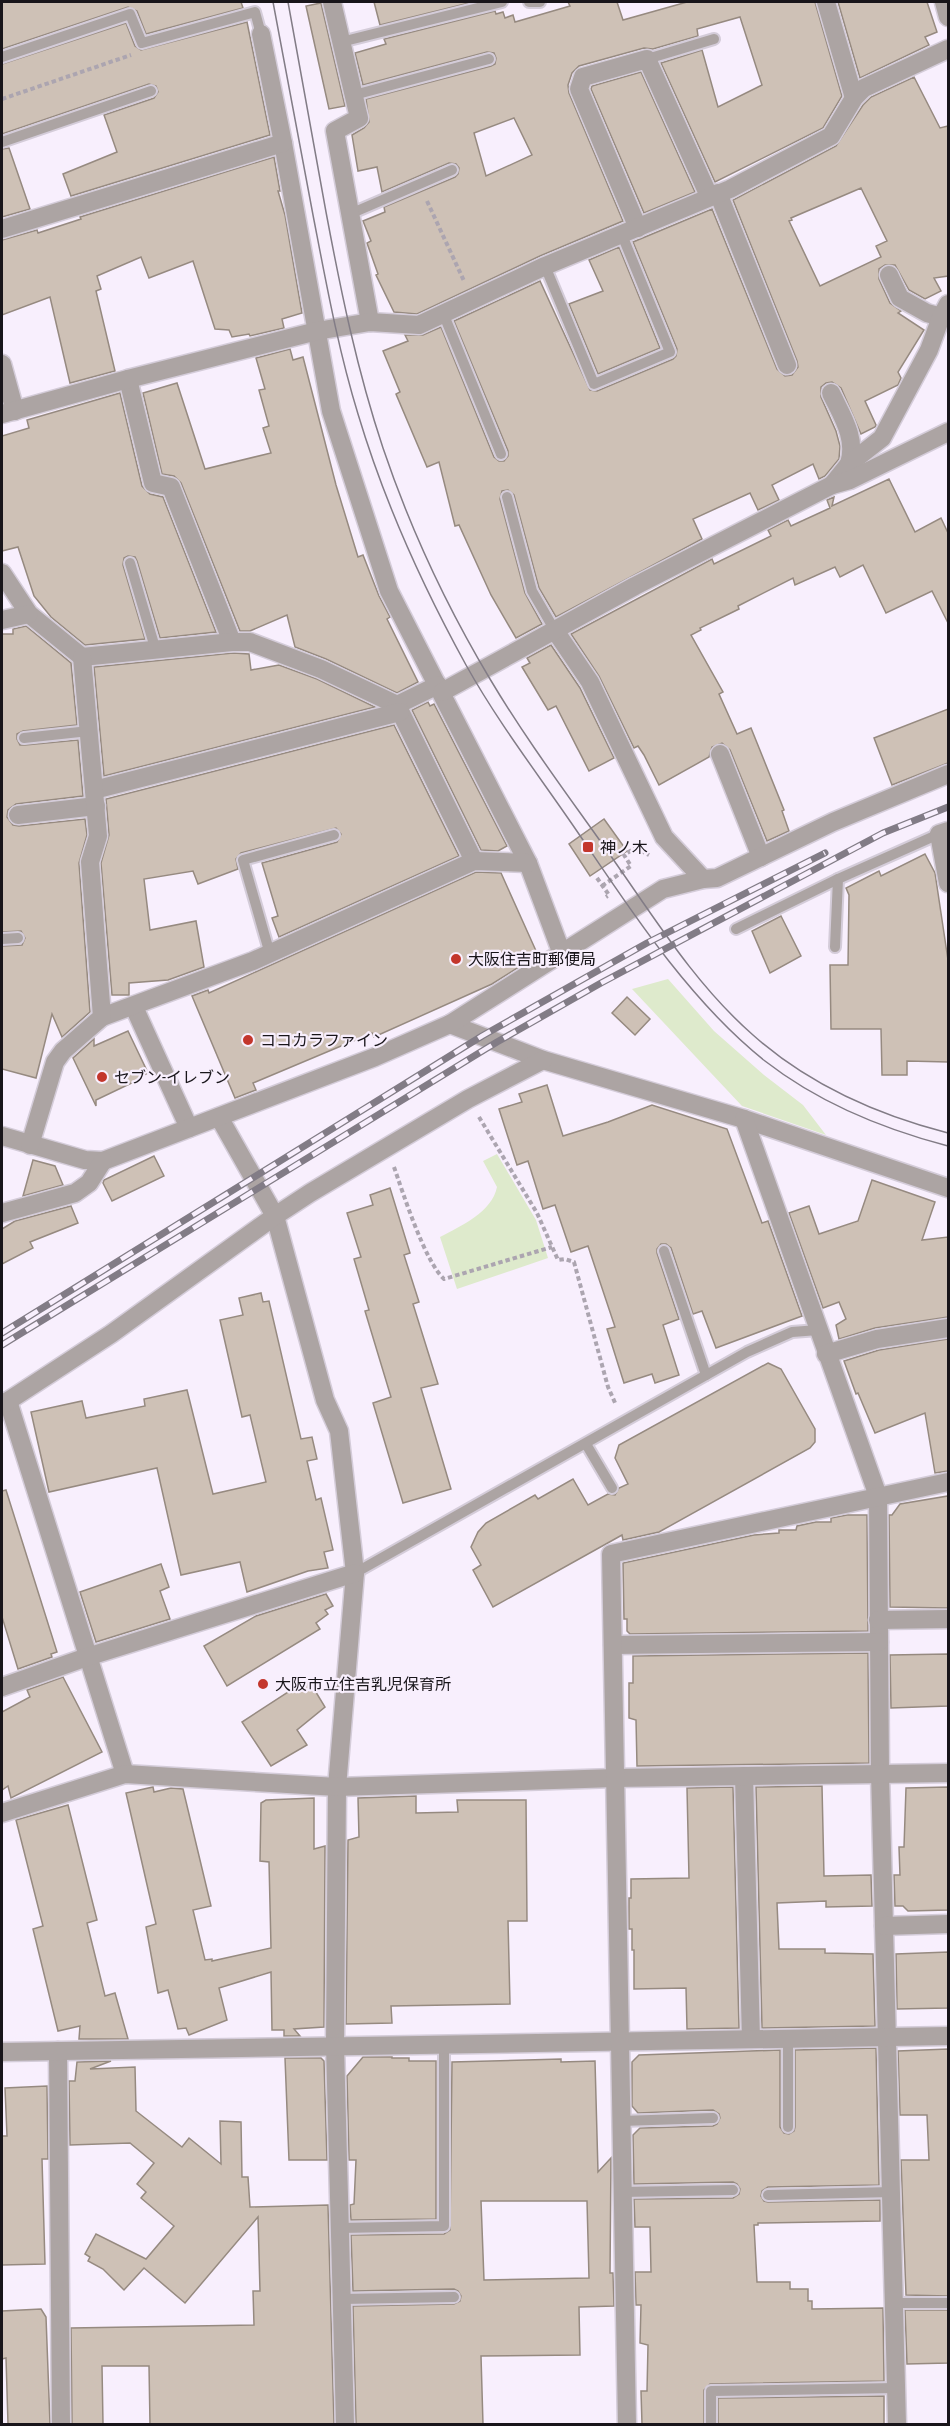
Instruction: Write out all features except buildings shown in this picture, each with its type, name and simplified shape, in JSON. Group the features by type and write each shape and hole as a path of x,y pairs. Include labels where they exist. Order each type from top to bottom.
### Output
{"street":[{"path":"332,2 359,118 335,131 370,322"},
{"path":"826,2 854,98"},
{"path":"944,2 948,17"},
{"path":"261,34 331,411 389,591 528,863 562,954"},
{"path":"2,364 8,413 128,379 317,331 370,322 419,325 545,266 730,189 831,136 854,98 864,88 948,49"},
{"path":"630,231 579,89 583,77 647,59 714,194 787,365"},
{"path":"2,229 283,143"},
{"path":"889,275 900,298 927,313 945,310"},
{"path":"832,485 849,464 882,438 928,350 945,310"},
{"path":"128,379 153,483 171,487 232,642"},
{"path":"831,393 850,433 852,454 849,464"},
{"path":"18,815 95,798 399,709 832,485 850,480 948,432"},
{"path":"2,573 29,614 82,657 250,642 311,665 399,709 474,861"},
{"path":"2,620 29,614"},
{"path":"554,629 590,681 664,837 703,879"},
{"path":"82,657 98,836 90,862 102,1017"},
{"path":"720,754 761,856"},
{"path":"2,1136 86,1160 103,1161 375,1058 450,1024 663,889 703,879 717,878 833,822 948,774"},
{"path":"944,832 948,883"},
{"path":"30,1145 55,1062 63,1051 102,1017 134,1007 270,954 474,861 528,863"},
{"path":"134,1007 189,1128"},
{"path":"450,1024 543,1060 744,1119 948,1188"},
{"path":"125,1774 5,1403 111,1334 275,1216 468,1099 543,1060"},
{"path":"219,1117 275,1216 325,1400 339,1431 355,1573 337,1787 335,2045 345,2424"},
{"path":"744,1119 878,1497 880,1773 897,2424"},
{"path":"2,1213 75,1193 89,1183 103,1161"},
{"path":"826,1354 877,1339 948,1328"},
{"path":"627,2424 611,1554 948,1482"},
{"path":"2,1688 87,1657 355,1573"},
{"path":"878,1620 948,1619"},
{"path":"612,1645 879,1642"},
{"path":"2,1813 125,1774 337,1787 615,1778 948,1773"},
{"path":"744,1776 751,2038"},
{"path":"884,1926 948,1924"},
{"path":"2,2052 948,2036"},
{"path":"58,2051 61,2424"}],"lane":[{"path":"341,42 502,2"},
{"path":"529,2 540,2"},
{"path":"2,57 130,14 142,43 255,12 261,34"},
{"path":"647,59 714,39"},
{"path":"354,95 489,59"},
{"path":"2,142 151,91"},
{"path":"350,214 452,170"},
{"path":"545,266 594,384 670,352 630,231"},
{"path":"443,313 501,454"},
{"path":"507,497 532,591 554,629"},
{"path":"130,563 156,651"},
{"path":"24,738 89,731"},
{"path":"736,929 838,879 944,832"},
{"path":"270,954 243,860 334,835"},
{"path":"835,947 838,879"},
{"path":"2,939 18,938"},
{"path":"664,1251 706,1375"},
{"path":"355,1573 747,1352 792,1332 818,1330"},
{"path":"586,1444 612,1488"},
{"path":"788,2038 789,2127"},
{"path":"340,2228 444,2226 444,2044"},
{"path":"621,2121 713,2118"},
{"path":"622,2192 733,2190"},
{"path":"768,2195 892,2192"},
{"path":"342,2299 454,2297"},
{"path":"894,2303 948,2303"},
{"path":"711,2424 711,2391 896,2388"}],"path":[{"path":"2,99 137,53"},
{"path":"419,184 473,300"},
{"path":"602,886 632,866 624,855 635,848"},
{"path":"597,878 609,895"},
{"path":"468,1099 537,1213 558,1260 565,1259 574,1262 608,1386 622,1421"},
{"path":"388,1146 420,1236 438,1274 444,1279 552,1247"}],"green space":[{"path":"668,979 714,1031 764,1075 803,1105 826,1135 742,1106 632,989"},
{"path":"497,1154 536,1220 548,1258 457,1289 440,1237 474,1217 489,1204 497,1187 483,1161"}],"tram line":[{"path":"273,2 328,290 344,365 358,414 405,542 434,604 479,688 666,958 713,1013 738,1038 786,1076 829,1102 876,1123 948,1146"},
{"path":"288,2 350,331 374,419 417,537 444,595 490,679 535,749 662,930 696,975 733,1016 774,1053 820,1083 870,1107 948,1133"}],"railway":[{"path":"2,1345 497,1042 601,983 883,833 948,807"},
{"path":"2,1333 482,1036 647,943 825,853"}],"place":[{"name":"神ノ木","path":"588,847"},
{"name":"大阪住吉町郵便局","path":"456,959"},
{"name":"ココカラファイン","path":"248,1040"},
{"name":"セブン-イレブン","path":"102,1077"},
{"name":"大阪市立住吉乳児保育所","path":"263,1684"}]}
